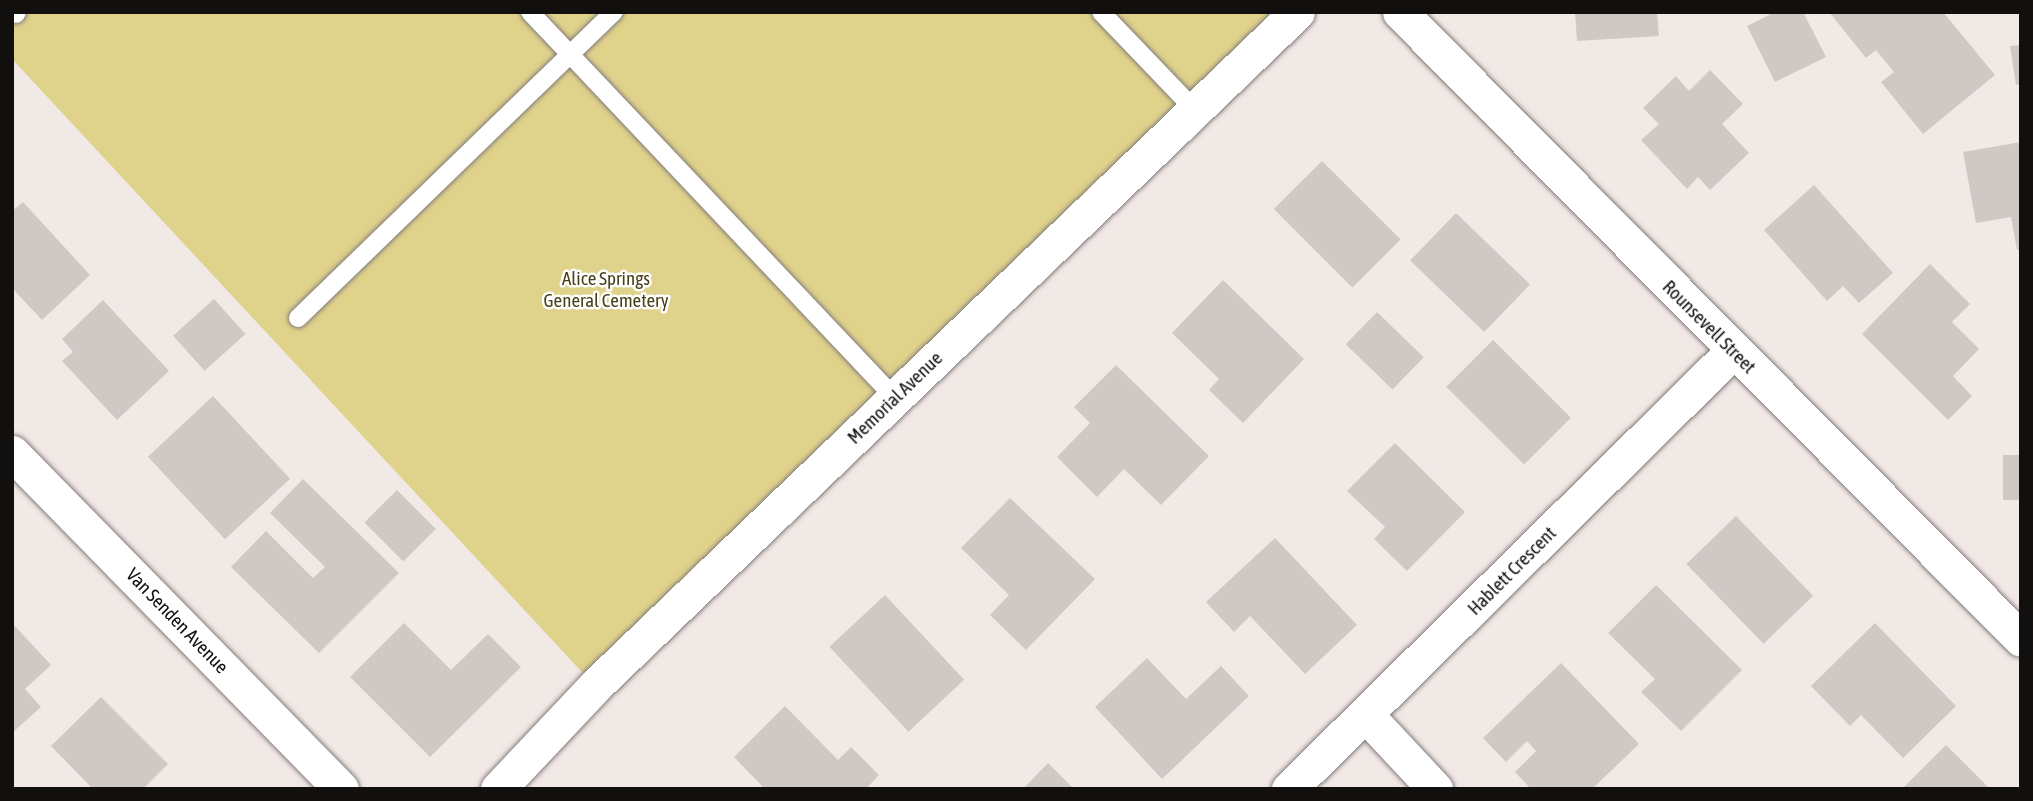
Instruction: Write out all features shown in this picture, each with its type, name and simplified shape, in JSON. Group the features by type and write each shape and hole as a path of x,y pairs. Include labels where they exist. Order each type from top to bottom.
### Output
{"street":[{"name":"Memorial Avenue","path":"498,789 595,686 1297,12"},
{"name":"Rounsevell Street","path":"1400,12 1732,351 2021,639"},
{"name":"Hablett Crescent","path":"1289,789 1367,716 1732,351"},
{"name":"Van Senden Avenue","path":"19,472 341,789"},
{"path":"1367,716 1435,789"}],"lane":[{"path":"530,12 895,398"},
{"path":"298,318 614,12"},
{"path":"1101,12 1195,110"}],"green space":[{"name":"Alice Springs General Cemetery","path":"12,12 1297,12 595,686 12,59"}],"building":[{"path":"1575,12 1657,12 1659,36 1577,41"},
{"path":"1775,12 1803,12 1826,57 1775,82 1747,26"},
{"path":"1829,12 1943,12 1995,75 1923,134 1881,82 1894,72 1876,50 1866,58"},
{"path":"2021,45 2021,84 2016,85 2010,46"},
{"path":"1710,70 1743,104 1722,124 1749,153 1710,190 1698,177 1687,189 1641,140 1659,124 1643,108 1676,76 1689,91"},
{"path":"2021,142 2021,249 2017,250 2011,217 1976,223 1963,152"},
{"path":"1322,161 1400,239 1352,288 1274,209"},
{"path":"1814,185 1893,273 1859,303 1843,286 1827,301 1764,230"},
{"path":"23,202 90,275 42,320 12,288 12,211"},
{"path":"1456,213 1530,285 1484,332 1410,260"},
{"path":"1930,264 1970,304 1952,322 1979,349 1953,376 1972,396 1948,420 1862,334"},
{"path":"1223,280 1304,359 1243,423 1209,390 1219,379 1172,333"},
{"path":"214,299 245,334 205,371 173,336"},
{"path":"103,300 169,371 117,420 62,361 73,352 62,339"},
{"path":"1377,312 1424,357 1392,390 1346,344"},
{"path":"1493,340 1571,418 1524,464 1446,387"},
{"path":"1116,365 1209,456 1161,505 1124,469 1097,497 1057,457 1090,423 1074,407"},
{"path":"213,396 290,479 225,539 148,457"},
{"path":"1395,443 1465,512 1407,571 1374,539 1385,527 1347,491"},
{"path":"2003,455 2021,455 2021,500 2003,500"},
{"path":"303,479 399,573 319,653 231,567 266,531 313,578 325,567 270,513"},
{"path":"397,490 436,529 403,561 364,523"},
{"path":"1010,498 1095,579 1026,650 990,615 1009,595 961,548"},
{"path":"1736,516 1813,596 1763,644 1686,564"},
{"path":"1275,538 1357,625 1305,674 1250,616 1234,632 1206,602"},
{"path":"1656,585 1742,670 1681,731 1641,692 1655,679 1608,633"},
{"path":"885,595 964,680 909,732 829,647"},
{"path":"12,623 51,665 25,689 41,707 12,733"},
{"path":"404,623 451,670 488,634 521,667 430,757 350,677"},
{"path":"1875,623 1956,706 1903,758 1861,715 1850,726 1811,686"},
{"path":"1147,658 1186,699 1221,666 1249,696 1162,779 1095,707"},
{"path":"1561,663 1639,744 1592,789 1531,789 1515,772 1536,751 1527,741 1506,762 1483,738"},
{"path":"101,697 168,764 143,789 93,789 51,746"},
{"path":"785,706 838,760 851,747 879,775 866,789 765,789 734,757"},
{"path":"1946,745 1990,789 1902,789"},
{"path":"1048,763 1074,789 1023,789"}]}
